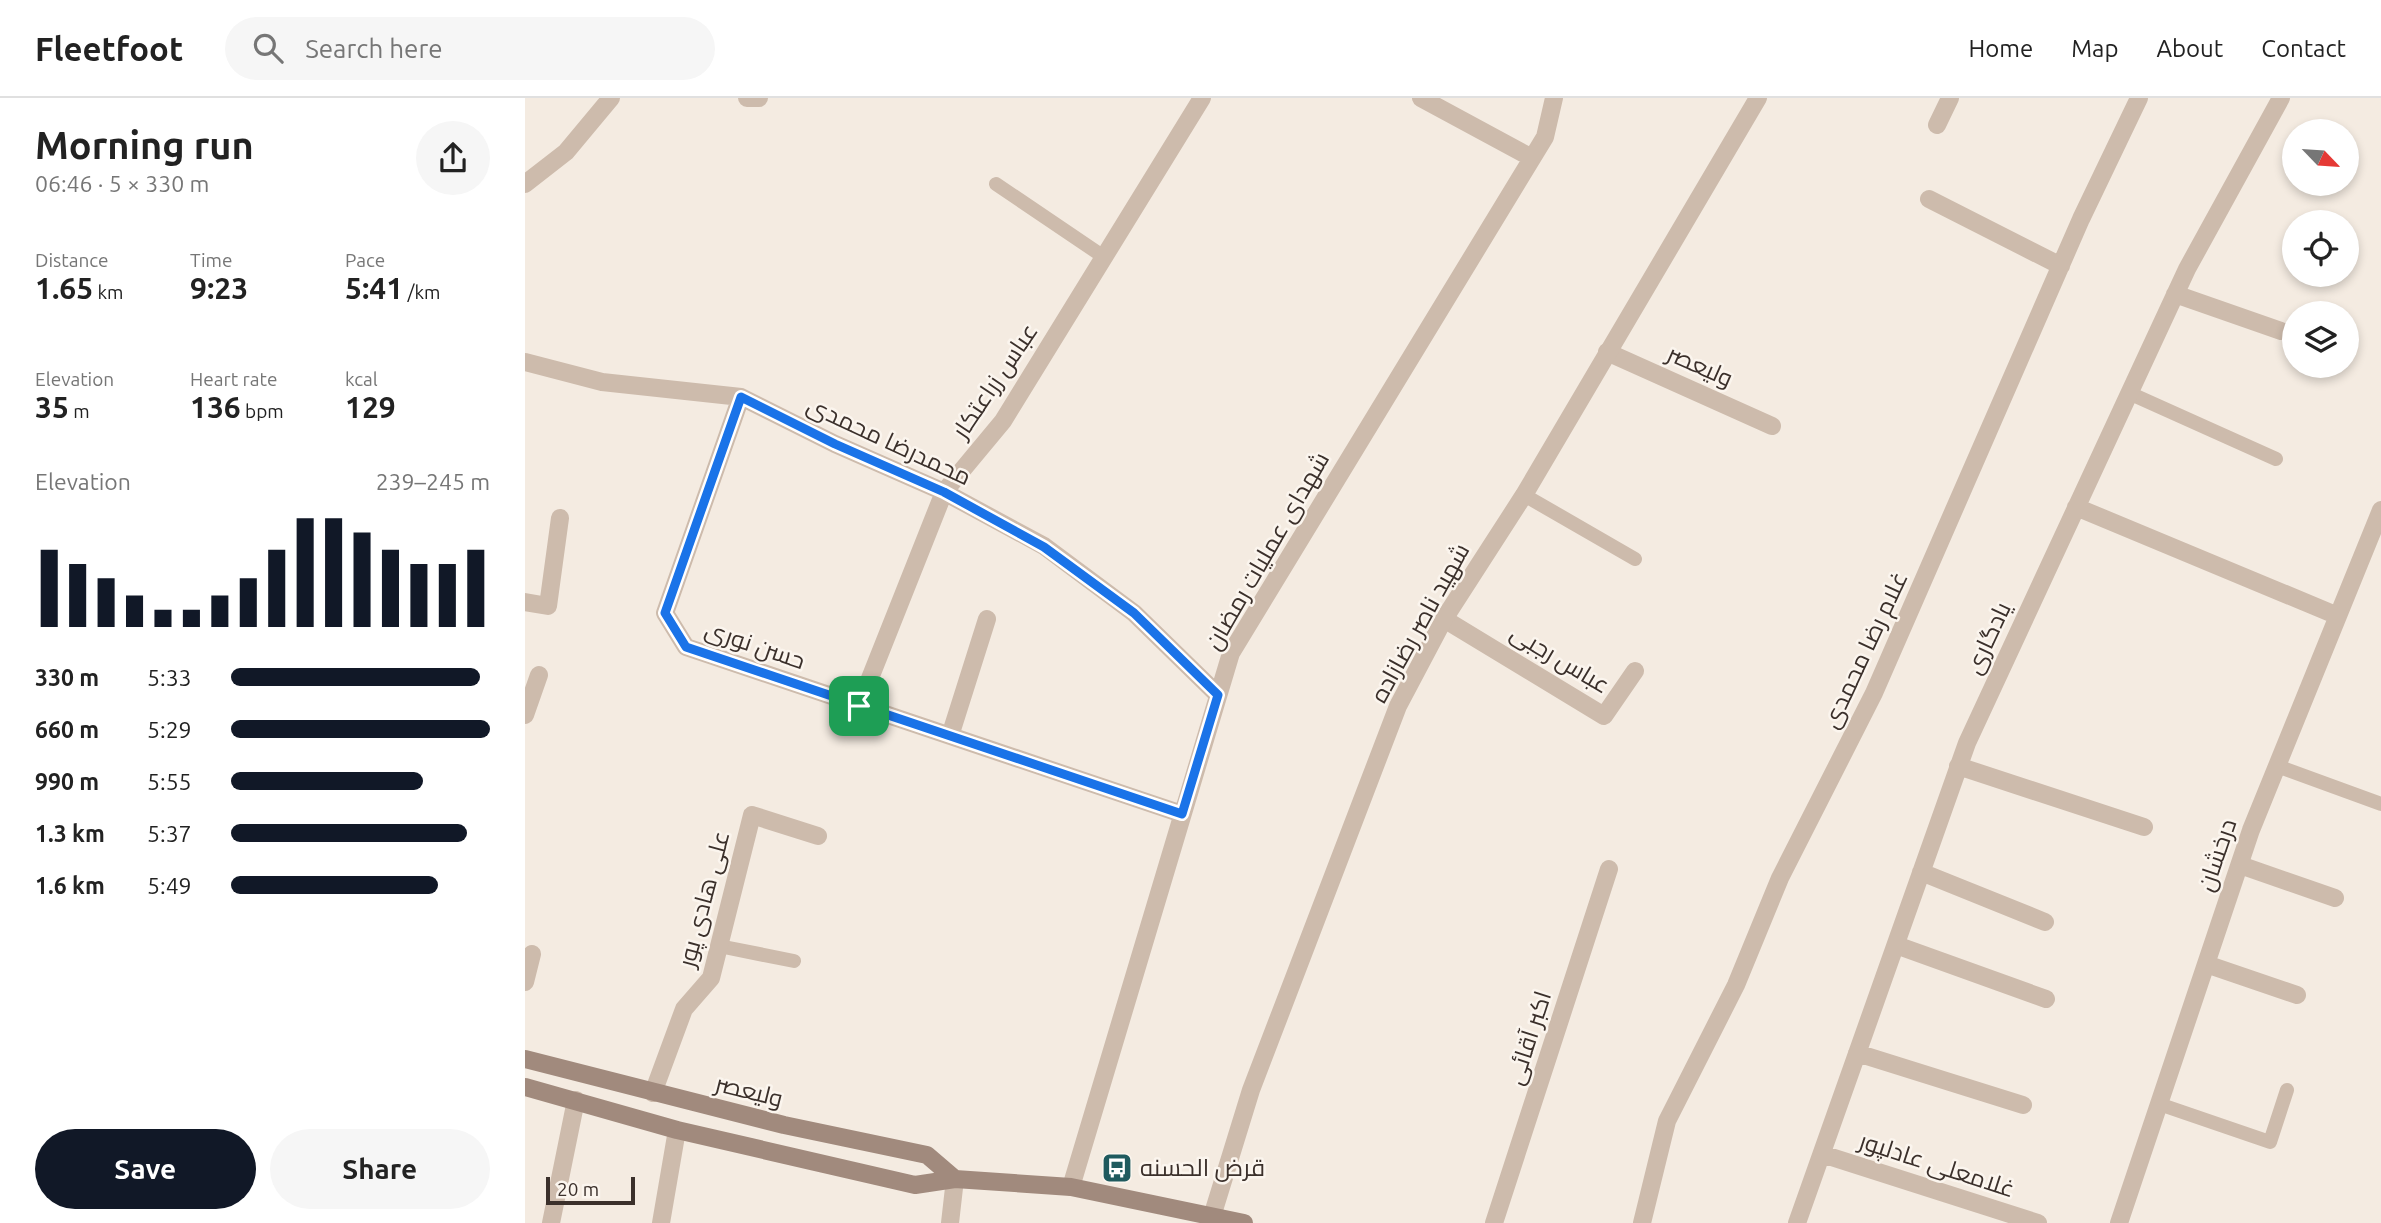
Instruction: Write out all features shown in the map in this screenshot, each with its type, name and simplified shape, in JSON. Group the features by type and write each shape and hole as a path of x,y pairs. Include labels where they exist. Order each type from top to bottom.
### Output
{"main road":[{"name":"ولیعصر","path":"525,1059 653,1093 927,1154 955,1179"},
{"path":"525,1087 677,1130 915,1185 955,1179 1071,1187 1211,1219 1244,1223"}],"street":[{"path":"525,184 566,152 611,98"},
{"path":"747,98 759,98"},
{"name":"عباس زراعتکار","path":"859,706 944,492 1003,421 1202,98"},
{"path":"1421,98 1532,158"},
{"name":"شهدای عملیات رمضان","path":"1071,1187 1231,653 1545,137 1554,98"},
{"name":"شهید ناصر رضازاده","path":"1211,1219 1251,1090 1398,706 1444,619 1524,495 1758,98"},
{"path":"1937,125 1950,98"},
{"name":"غلام رضا محمدی","path":"1642,1223 1667,1121 1736,985 1780,878 1874,693 2061,266 2139,98"},
{"name":"یادگاری","path":"1797,1223 1958,766 2175,294 2281,98"},
{"path":"1929,199 2061,266"},
{"path":"2175,294 2281,331"},
{"name":"ولیعصر","path":"1607,352 1772,426"},
{"name":"محمدرضا محمدی","path":"525,362 602,382 741,397 835,444 944,492 1044,547 1112,596 1134,613 1218,695"},
{"name":"حسن نوری","path":"741,397 665,613 686,647 1182,814"},
{"path":"2076,507 2338,617"},
{"name":"درخشان","path":"2119,1223 2239,865 2381,510"},
{"path":"525,601 548,606 560,518"},
{"path":"950,736 987,619"},
{"name":"عباس رجبی","path":"1444,619 1604,716 1635,671"},
{"path":"525,715 539,675"},
{"path":"1958,766 2144,827"},
{"name":"علی هادی پور","path":"653,1093 684,1009 711,978 752,815 818,836"},
{"path":"2239,865 2335,898"},
{"name":"اکبر آقائی","path":"1495,1223 1609,869"},
{"path":"1921,872 2045,922"},
{"path":"1896,945 2046,999"},
{"path":"525,982 532,954"},
{"path":"2206,964 2297,995"},
{"path":"1857,1053 2023,1105"},
{"path":"551,1223 576,1100"},
{"path":"661,1223 677,1130"},
{"name":"غلامعلی عادلپور","path":"1822,1154 2038,1223"},
{"path":"950,1223 955,1179"}],"lane":[{"path":"996,184 1104,257"},
{"path":"2129,393 2276,459"},
{"path":"1524,495 1635,559"},
{"path":"2277,766 2381,804"},
{"path":"719,946 794,961"},
{"path":"2159,1104 2270,1142 2287,1090"}],"place":[{"name":"قرض الحسنه","path":"1117,1168"}],"route":[{"path":"741,397 835,444 944,492 1044,547 1134,613 1218,695 1182,814 859,706 686,647 665,613 741,397"}]}
